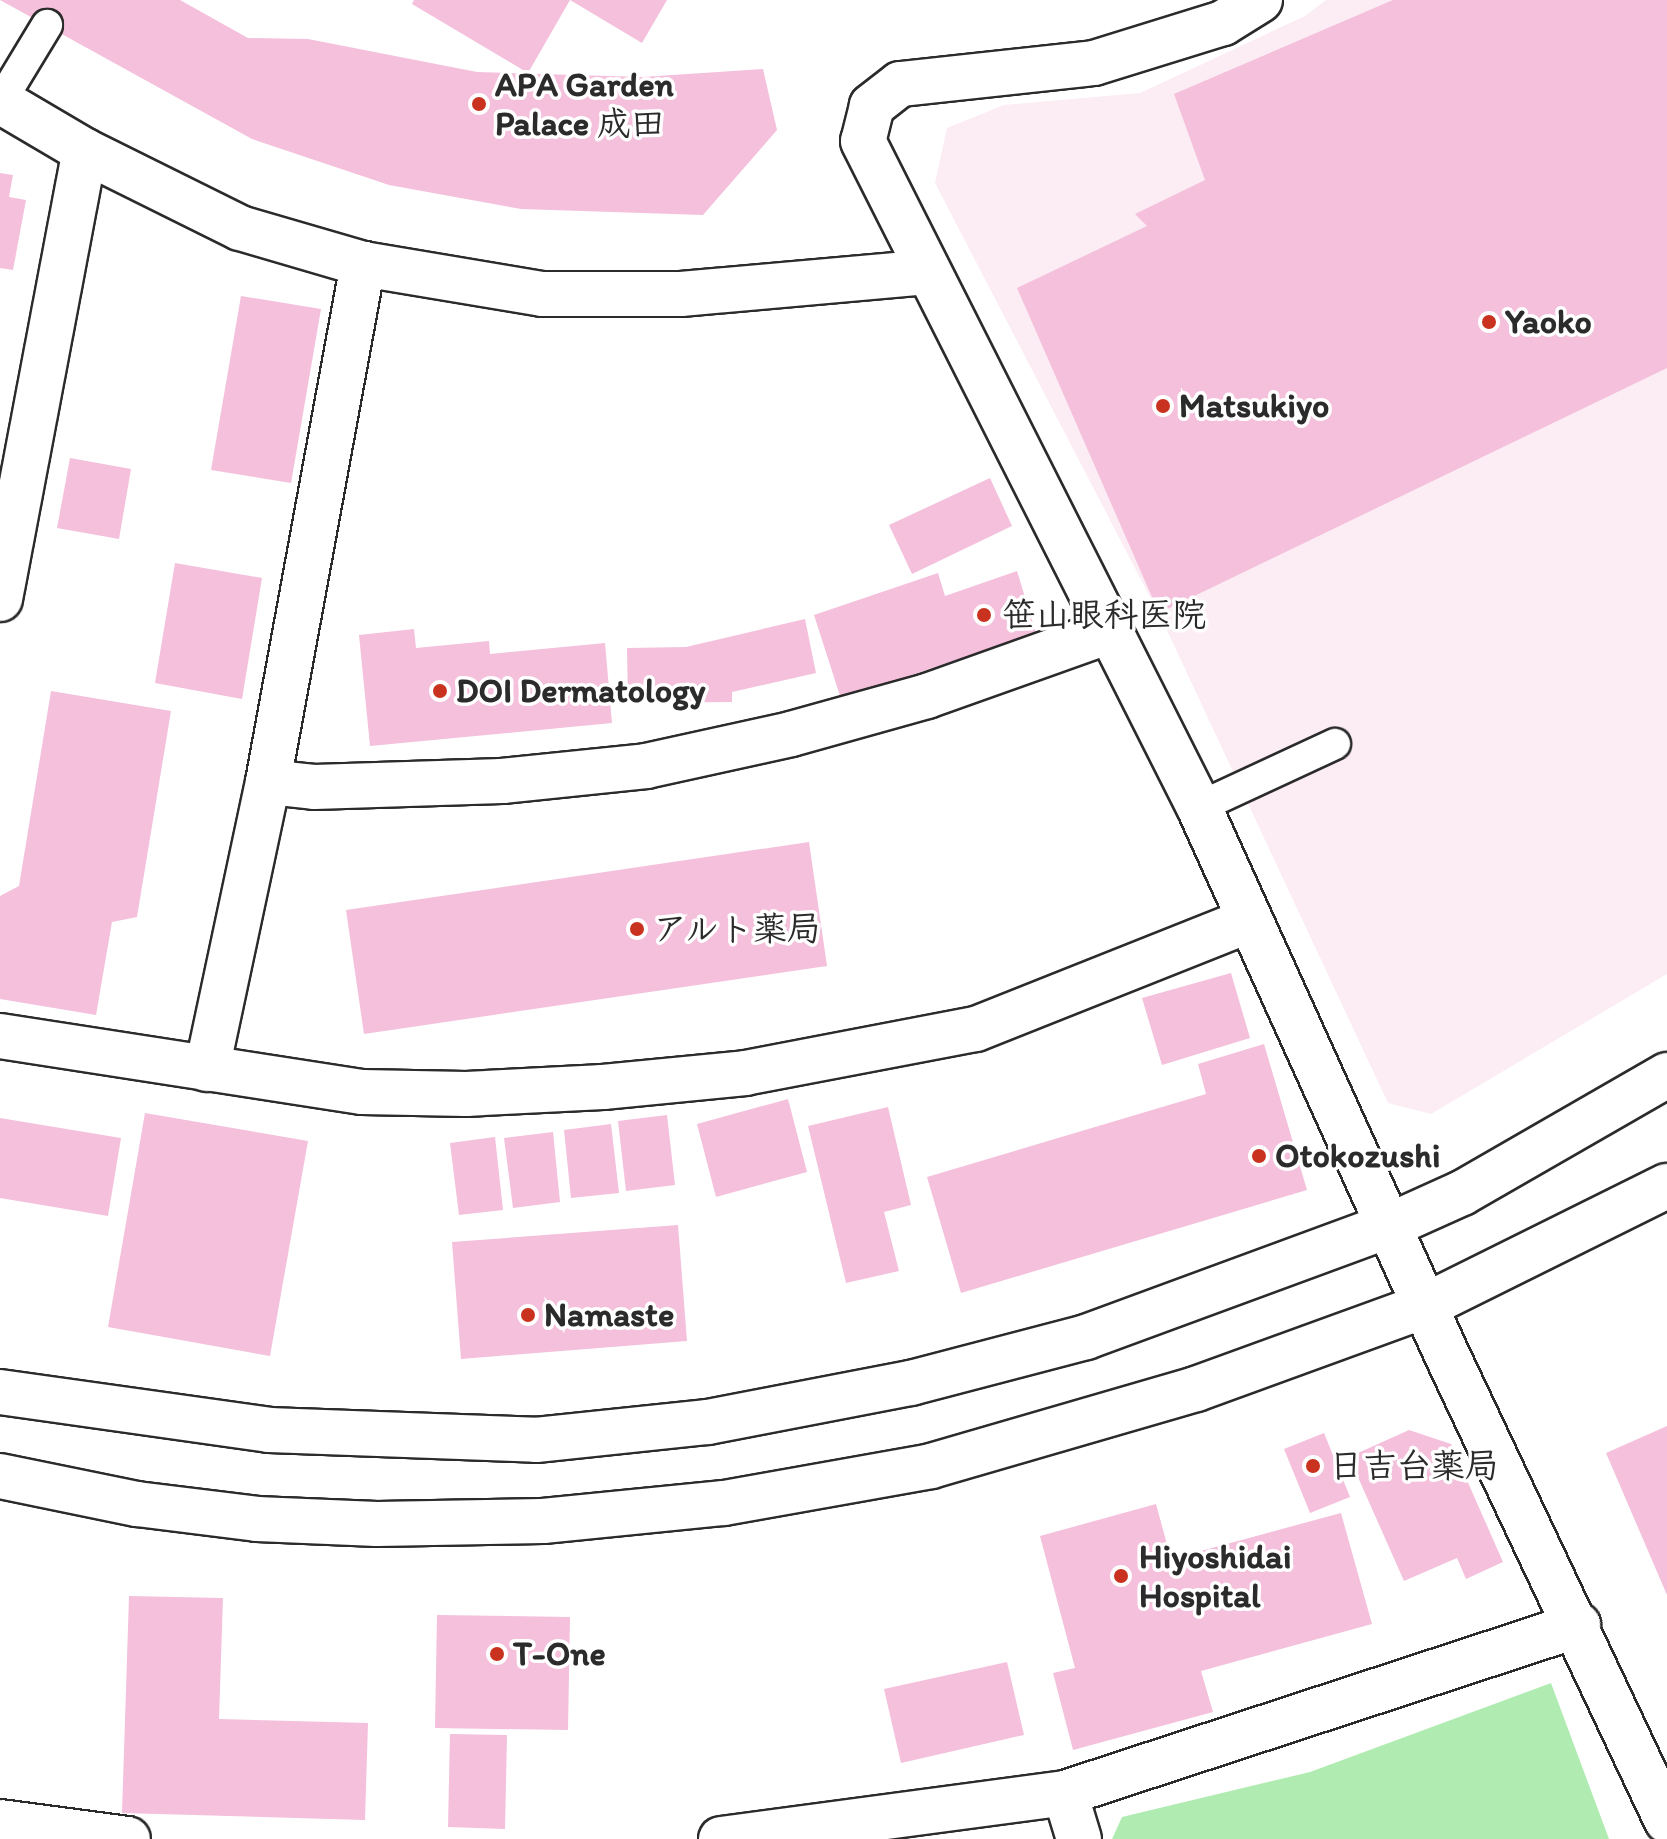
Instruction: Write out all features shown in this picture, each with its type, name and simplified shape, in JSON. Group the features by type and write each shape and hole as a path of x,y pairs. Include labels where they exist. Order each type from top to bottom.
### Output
{"street":[{"path":"1260,0 1223,23 1094,63 900,84 872,106 863,141 1199,807 1247,921 1667,1821"},
{"path":"0,101 85,151 240,228 363,264 542,294 681,294 927,272"},
{"path":"0,599 85,151"},
{"path":"207,1069 268,782 363,264"},
{"path":"268,782 314,787 502,781 646,766 791,734 927,696 1110,631"},
{"path":"0,1036 362,1092 466,1094 745,1073 976,1029 1247,921"},
{"path":"0,1392 269,1430 536,1440 708,1422 911,1383 1086,1337 1391,1225 1462,1193 1667,1075"},
{"path":"0,1476 137,1504 257,1519 377,1524 543,1521 724,1503 931,1466 1196,1389 1427,1305 1667,1186"},
{"path":"721,1839 1065,1793 1578,1625"},
{"path":"1065,1793 1079,1839"},
{"path":"0,1822 100,1838"}],"lane":[{"path":"0,101 47,25"},
{"path":"1199,807 1335,744"}],"shaded area":[{"path":"1326,0 1667,0 1667,974 1431,1114 1388,1103 1164,624 935,183 947,128 1004,105 1140,93 1305,16"}],"green space":[{"path":"1551,1683 1609,1839 1112,1839 1122,1817 1310,1772"}],"building":[{"name":"APA Garden Palace 成田","path":"0,0 180,0 248,38 308,39 477,72 642,77 763,69 777,130 703,215 521,209 389,185 252,139"},
{"path":"414,0 570,0 528,73 412,4"},
{"path":"570,0 667,0 642,43"},
{"path":"1393,0 1667,0 1667,368 1159,613 1017,288 1147,226 1135,214 1205,180 1174,94"},
{"path":"0,173 13,175 9,197 26,200 13,270 0,268"},
{"path":"241,296 321,309 291,483 211,470"},
{"path":"70,458 131,469 119,539 57,528"},
{"path":"990,478 1012,526 912,574 889,525"},
{"path":"175,563 262,578 242,699 155,683"},
{"path":"1017,571 1036,633 841,699 814,615 938,573 945,596"},
{"path":"805,619 816,673 732,692 732,702 628,703 627,648 686,647"},
{"path":"414,629 416,648 489,641 490,654 605,643 612,723 370,746 359,635"},
{"path":"51,691 171,711 137,917 112,922 96,1015 0,999 0,896 19,886"},
{"path":"809,842 827,966 364,1034 346,910"},
{"path":"1231,973 1250,1038 1162,1065 1142,998"},
{"path":"1264,1044 1307,1190 961,1293 927,1177 1206,1094 1198,1064"},
{"path":"788,1099 807,1172 716,1197 697,1124"},
{"path":"888,1107 911,1205 884,1212 899,1271 846,1283 808,1126"},
{"path":"145,1113 308,1141 270,1356 108,1327"},
{"path":"667,1115 675,1185 626,1191 618,1121"},
{"path":"0,1118 121,1138 108,1216 0,1198"},
{"path":"611,1124 619,1193 571,1198 564,1130"},
{"path":"553,1132 560,1202 513,1208 504,1138"},
{"path":"495,1137 503,1210 459,1215 450,1143"},
{"path":"678,1225 687,1341 461,1359 452,1242"},
{"path":"1667,1426 1667,1595 1606,1453"},
{"path":"1409,1430 1451,1444 1503,1562 1466,1579 1457,1558 1404,1581 1349,1457"},
{"path":"1324,1433 1350,1497 1310,1513 1284,1449"},
{"path":"1156,1504 1171,1559 1341,1513 1372,1624 1201,1671 1213,1712 1073,1750 1053,1673 1075,1668 1040,1536"},
{"path":"129,1596 223,1598 219,1719 368,1723 365,1820 122,1813"},
{"path":"437,1615 570,1617 568,1730 435,1728"},
{"path":"1007,1662 1024,1735 901,1763 884,1689"},
{"path":"450,1734 507,1735 505,1829 448,1827"}],"place":[{"name":"APA Garden Palace 成田","path":"479,104"},
{"name":"Yaoko","path":"1489,322"},
{"name":"Matsukiyo","path":"1163,406"},
{"name":"笹山眼科医院","path":"984,615"},
{"name":"DOI Dermatology","path":"440,691"},
{"name":"アルト薬局","path":"637,929"},
{"name":"Otokozushi","path":"1259,1156"},
{"name":"Namaste","path":"528,1315"},
{"name":"日吉台薬局","path":"1313,1466"},
{"name":"Hiyoshidai Hospital","path":"1121,1576"},
{"name":"T-One","path":"497,1654"}]}
